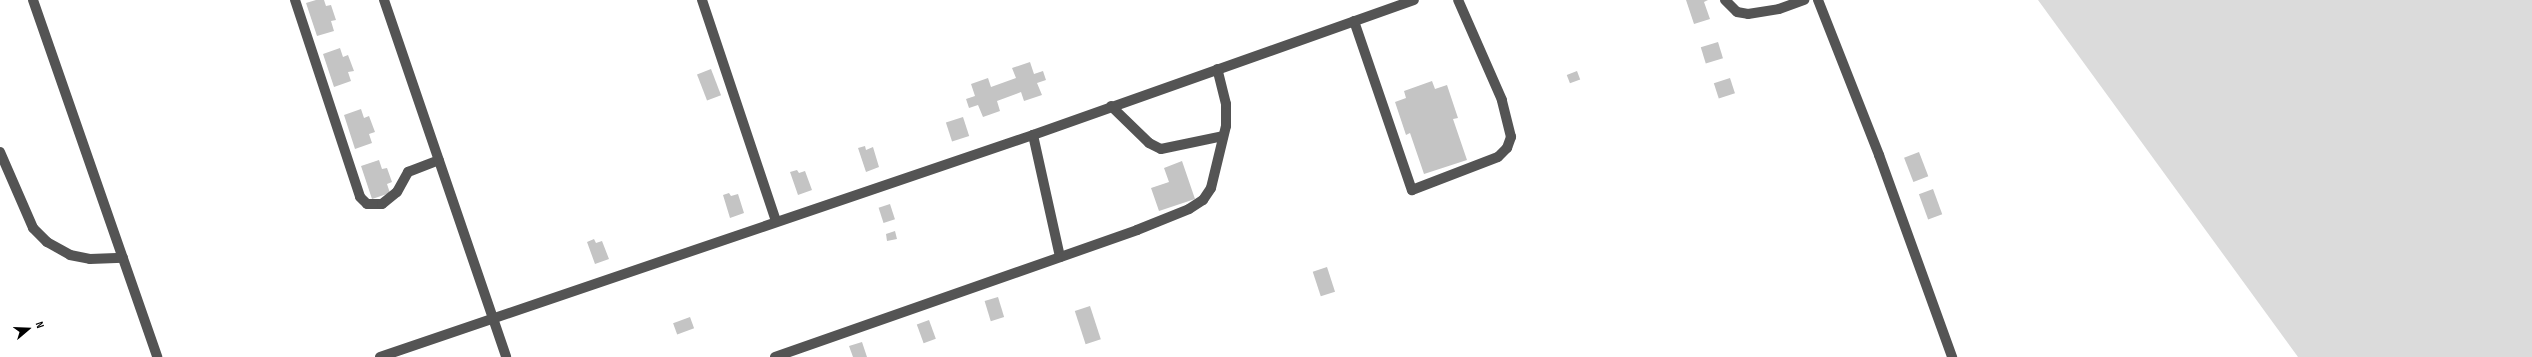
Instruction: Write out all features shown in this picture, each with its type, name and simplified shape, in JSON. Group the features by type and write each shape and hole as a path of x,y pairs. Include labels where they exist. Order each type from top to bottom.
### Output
{"street":[{"path":"33,0 157,357"},
{"path":"295,0 360,197 368,204 382,204 397,192 408,172 439,160"},
{"path":"384,0 506,357"},
{"path":"702,0 776,221"},
{"path":"380,357 494,320 776,221 1033,135 1110,106 1414,0"},
{"path":"1354,21 1412,190 1498,157 1507,148 1511,137 1502,100 1458,0"},
{"path":"1725,0 1737,12 1748,14 1779,9 1804,0"},
{"path":"1818,0 1879,155 1952,357"},
{"path":"775,357 1137,230 1189,209 1204,200 1211,188 1223,136 1226,104 1217,69"},
{"path":"1110,106 1149,143 1161,149 1223,136"},
{"path":"1033,135 1060,257"},
{"path":"0,152 33,228 47,242 70,255 90,260 122,258"}],"shaded area":[{"path":"2038,0 2532,0 2532,357 2298,357"}],"building":[{"path":"316,0 324,0 326,6 331,5 336,20 331,21 334,31 317,36 306,3"},
{"path":"1686,0 1708,0 1704,2 1710,19 1694,24"},
{"path":"1718,42 1723,58 1706,64 1701,47"},
{"path":"340,48 343,57 348,55 354,71 348,72 351,81 334,87 323,54"},
{"path":"1030,62 1034,74 1043,71 1046,80 1037,83 1042,95 1024,101 1021,92 997,101 1000,111 983,117 978,105 969,108 966,99 975,96 971,84 988,78 991,87 1016,78 1012,68"},
{"path":"711,69 721,95 707,101 697,74"},
{"path":"1577,71 1580,79 1570,83 1567,75"},
{"path":"1730,78 1735,93 1719,98 1714,83"},
{"path":"1432,81 1435,89 1447,85 1458,118 1453,119 1467,160 1424,174 1410,133 1406,135 1395,102 1406,98 1404,91"},
{"path":"361,109 364,118 369,116 375,132 369,134 372,143 355,149 344,115"},
{"path":"963,117 969,136 952,142 946,123"},
{"path":"865,146 866,150 873,147 879,167 866,172 858,148"},
{"path":"1919,152 1928,176 1913,182 1904,158"},
{"path":"379,160 382,169 387,168 392,182 387,184 390,193 372,199 361,166"},
{"path":"1182,161 1195,199 1159,211 1151,188 1169,182 1164,168"},
{"path":"797,170 799,173 805,171 812,190 798,195 790,172"},
{"path":"1933,189 1942,214 1928,220 1919,194"},
{"path":"729,193 731,196 738,194 744,213 730,218 723,195"},
{"path":"890,204 895,219 884,223 879,208"},
{"path":"895,231 897,239 887,241 886,234"},
{"path":"594,239 596,243 602,241 609,259 595,264 587,242"},
{"path":"1327,267 1335,292 1321,296 1313,272"},
{"path":"998,297 1004,317 991,321 985,301"},
{"path":"1090,306 1101,339 1086,344 1075,311"},
{"path":"690,317 694,328 677,334 673,323"},
{"path":"929,320 936,339 924,343 917,324"},
{"path":"862,342 867,357 853,357 849,346"}]}
